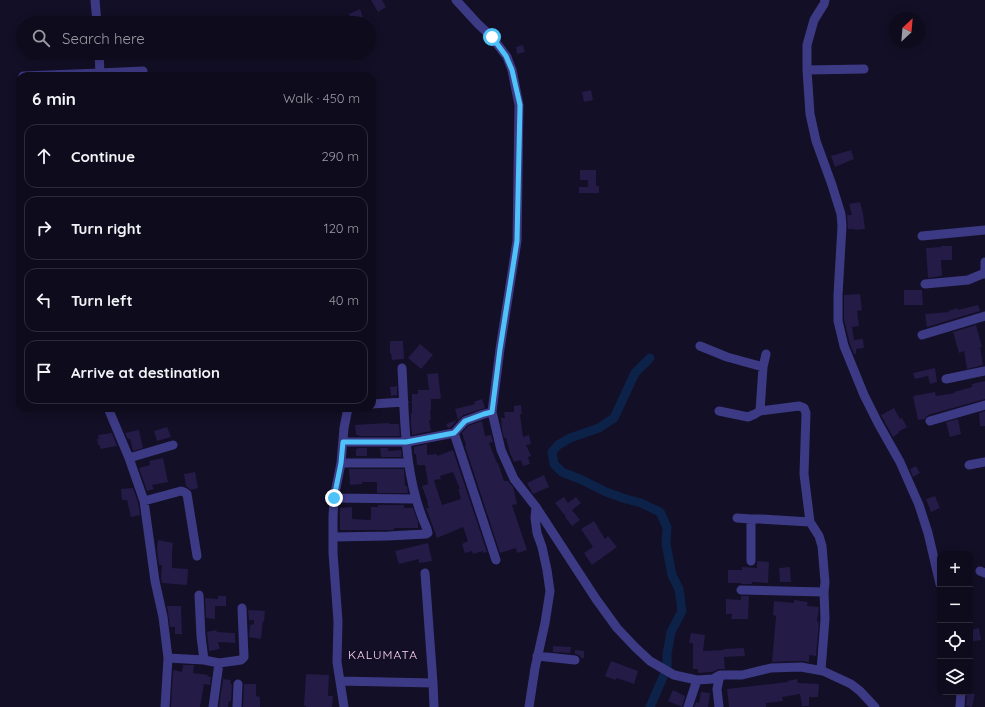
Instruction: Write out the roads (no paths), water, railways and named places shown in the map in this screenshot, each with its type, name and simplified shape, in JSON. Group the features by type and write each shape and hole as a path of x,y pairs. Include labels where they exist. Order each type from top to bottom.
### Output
{"street":[{"path":"95,0 96,16"},
{"path":"456,0 492,37 506,56 512,70 520,105 517,241 492,412 501,450 514,479 536,507 608,616 617,628 650,661 674,675 697,680 713,679 720,675 742,674 772,668 801,667 821,670 851,684 875,707"},
{"path":"825,0 814,20 807,45 807,70 810,114 816,142 841,214 842,226 838,320 844,346 864,395 900,462 919,505 928,533 937,571"},
{"path":"99,60 100,72"},
{"path":"807,70 864,69"},
{"path":"922,236 985,230"},
{"path":"925,284 968,280 985,273 985,262"},
{"path":"922,335 985,316"},
{"path":"700,346 763,367"},
{"path":"760,411 763,367 766,354"},
{"path":"333,538 388,536 428,532 416,499 408,463 402,368"},
{"path":"946,379 985,371"},
{"path":"376,404 404,402"},
{"path":"930,421 985,405"},
{"path":"719,411 748,417 760,411 799,406 804,408 806,413 804,474 810,522 819,536 822,546 825,582 825,619 821,670"},
{"path":"110,412 129,458 144,501 155,581 163,617 168,658 165,707"},
{"path":"344,707 337,662 338,621 333,553 333,517 334,498 341,463 347,412"},
{"path":"343,442 406,442 454,433 465,421 492,412"},
{"path":"454,433 496,560"},
{"path":"129,458 174,445"},
{"path":"969,465 985,462"},
{"path":"341,463 408,463"},
{"path":"144,501 181,491 187,494 197,556"},
{"path":"334,498 416,499"},
{"path":"529,707 550,591 542,547 537,533 535,518 536,507"},
{"path":"737,518 760,518 810,522"},
{"path":"751,519 751,561"},
{"path":"425,573 434,707"},
{"path":"741,590 824,592"},
{"path":"199,595 204,660"},
{"path":"168,658 219,662 241,660 244,657 242,608"},
{"path":"538,656 575,660"},
{"path":"213,707 219,662"},
{"path":"719,707 717,689 720,675"},
{"path":"688,707 697,680"},
{"path":"340,681 433,683"},
{"path":"237,707 238,684"},
{"path":"960,707 961,695"}],"waterway":[{"path":"650,358 635,373 614,418 599,428 570,438 558,445 552,452 554,464 562,472 606,492 641,503 660,512 667,527 666,544 672,575 679,589 682,611 671,632 667,654 667,668 650,707"}],"district":[{"name":"KALUMATA","path":"383,654"}]}
